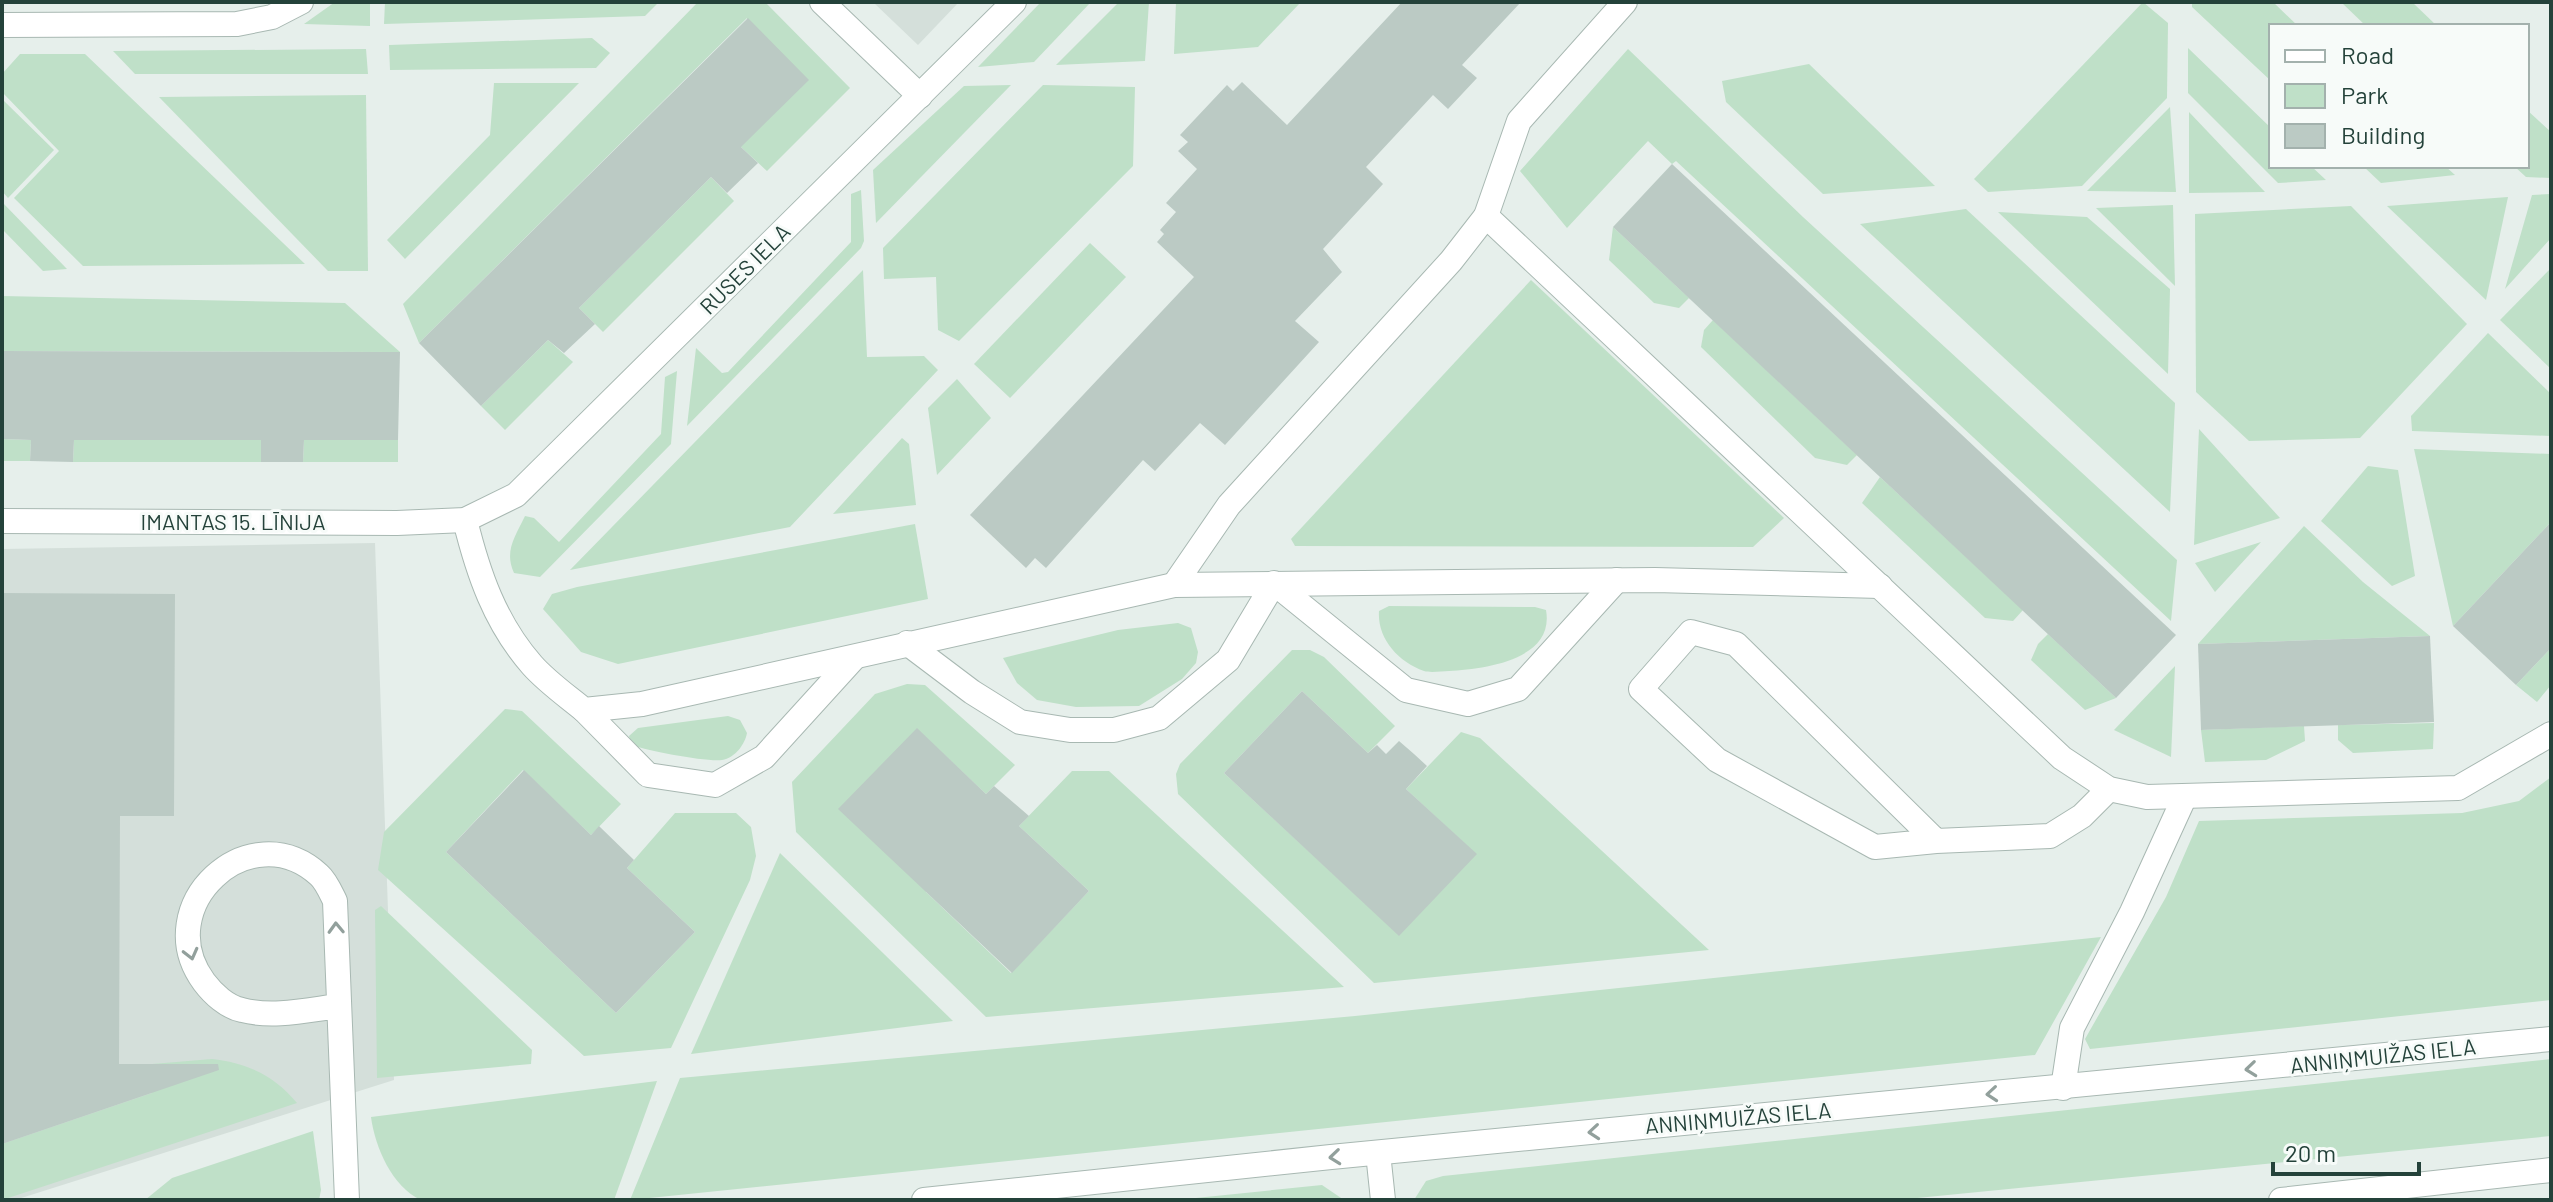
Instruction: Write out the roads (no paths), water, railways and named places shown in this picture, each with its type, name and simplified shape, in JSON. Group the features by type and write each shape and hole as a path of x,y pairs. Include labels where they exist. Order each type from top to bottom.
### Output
{"street":[{"path":"2,25 237,24 272,17 301,2"},
{"path":"822,2 920,96"},
{"name":"RUSES IELA","path":"465,520 516,495 1014,2"},
{"path":"1174,585 1229,505 1451,261 1486,216 1519,121 1625,2"},
{"path":"1486,216 2062,758 2109,789 2147,797 2458,788 2551,734"},
{"path":"465,520 479,578 498,614 532,665 584,710 648,775 715,785 764,757 854,658"},
{"name":"IMANTAS 15. LĪNIJA","path":"2,521 397,523 465,520"},
{"path":"584,710 642,704 1174,585 1617,580 1880,586"},
{"path":"1274,583 1406,690 1468,704 1518,689 1617,580"},
{"path":"907,643 972,692 1020,722 1070,730 1114,730 1159,718 1228,660 1274,583"},
{"path":"1936,841 1736,644 1691,632 1641,689 1717,760 1875,847 2050,836 2082,816 2109,789"},
{"path":"2063,1088 2072,1028 2132,912 2185,796"},
{"path":"339,1006 270,1014 239,1010 213,994 194,969 187,938 192,908 207,881 233,862 263,855 294,860 320,875 335,901 347,1200"},
{"name":"ANNIŅMUIŽAS IELA","path":"924,1200 2551,1039"},
{"path":"1378,1153 1383,1200"},
{"path":"2281,1200 2551,1170"}]}
